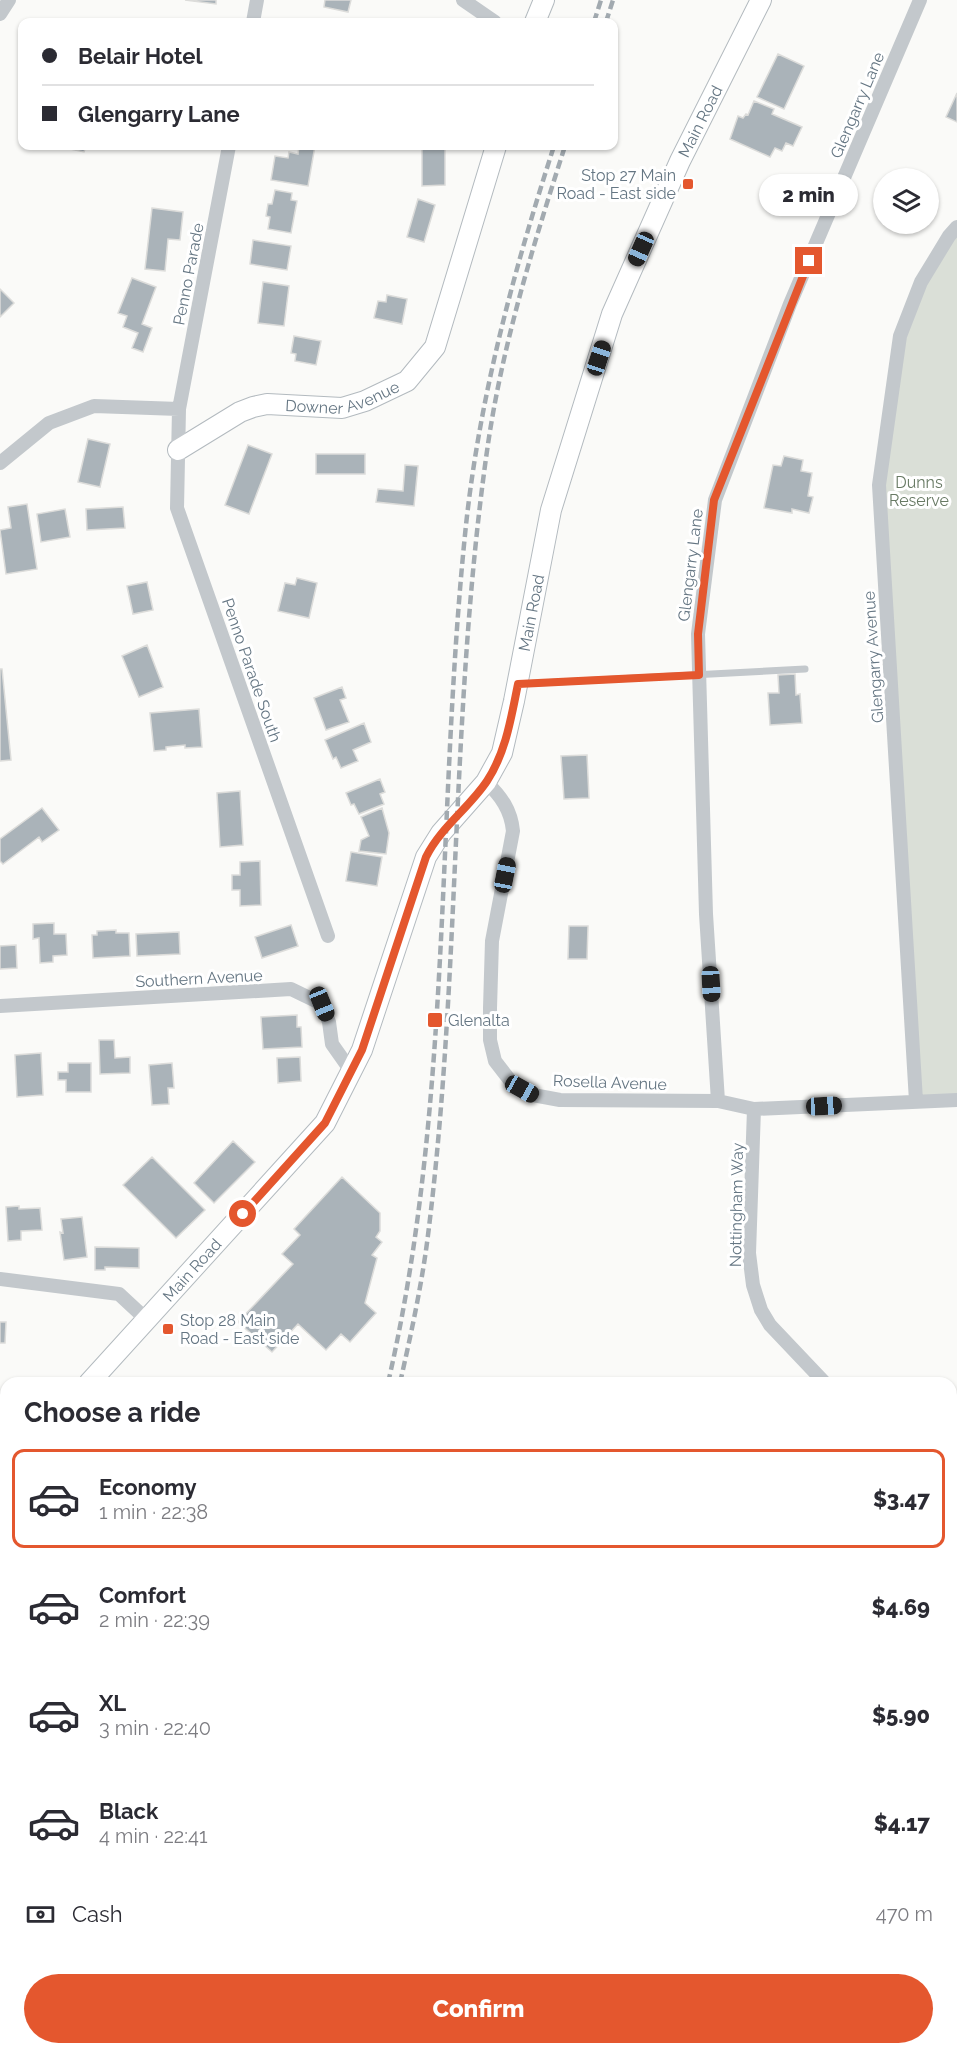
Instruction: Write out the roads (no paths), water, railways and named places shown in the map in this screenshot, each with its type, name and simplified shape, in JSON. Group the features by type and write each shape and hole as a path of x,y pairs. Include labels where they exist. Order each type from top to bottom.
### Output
{"main road":[{"path":"536,18 543,0"},
{"name":"Main Road","path":"95,1377 325,1123 362,1050 426,857 441,833 486,782 502,753 518,684 551,510 612,314 680,161 761,0"},
{"name":"Downer Avenue","path":"178,450 240,412 253,407 267,404 342,408 365,401 407,381 435,347 495,150"}],"street":[{"path":"0,14 9,0"},
{"path":"254,18 257,0"},
{"path":"463,0 489,18"},
{"name":"Glengarry Lane","path":"718,1101 706,914 698,634 714,500 790,304 920,0"},
{"name":"Penno Parade","path":"179,409 228,150"},
{"name":"Glengarry Avenue","path":"916,1101 879,485 900,336 921,282 957,227"},
{"path":"0,463 49,423 94,406 179,409"},
{"name":"Penno Parade South","path":"179,409 177,508 328,936"},
{"name":"Rosella Avenue","path":"486,782 500,795 512,818 513,831 492,941 490,1040 495,1061 512,1083 533,1095 560,1100 718,1101 754,1109 957,1100"},
{"name":"Southern Avenue","path":"0,1006 291,989 322,1004 329,1022 332,1044 351,1071"},
{"name":"Nottingham Way","path":"754,1109 749,1253 753,1285 761,1310 770,1324 819,1377"},
{"path":"0,1279 119,1294 147,1320"}],"lane":[{"path":"518,684 806,669"}],"railway":[{"path":"595,18 601,0"},
{"path":"607,18 613,0"},
{"path":"389,1377 409,1277 423,1171 433,1063 457,632 472,476 500,333 525,239 553,150"},
{"path":"401,1377 426,1253 438,1136 446,1037 467,641 488,444 511,330 564,150"}],"place":[{"name":"Stop 27 Main Road - East side","path":"688,184"},
{"name":"Glenalta","path":"435,1020"},
{"name":"Stop 28 Main Road - East side","path":"168,1329"}],"park label":[{"name":"Dunns Reserve","path":"919,491"}]}
